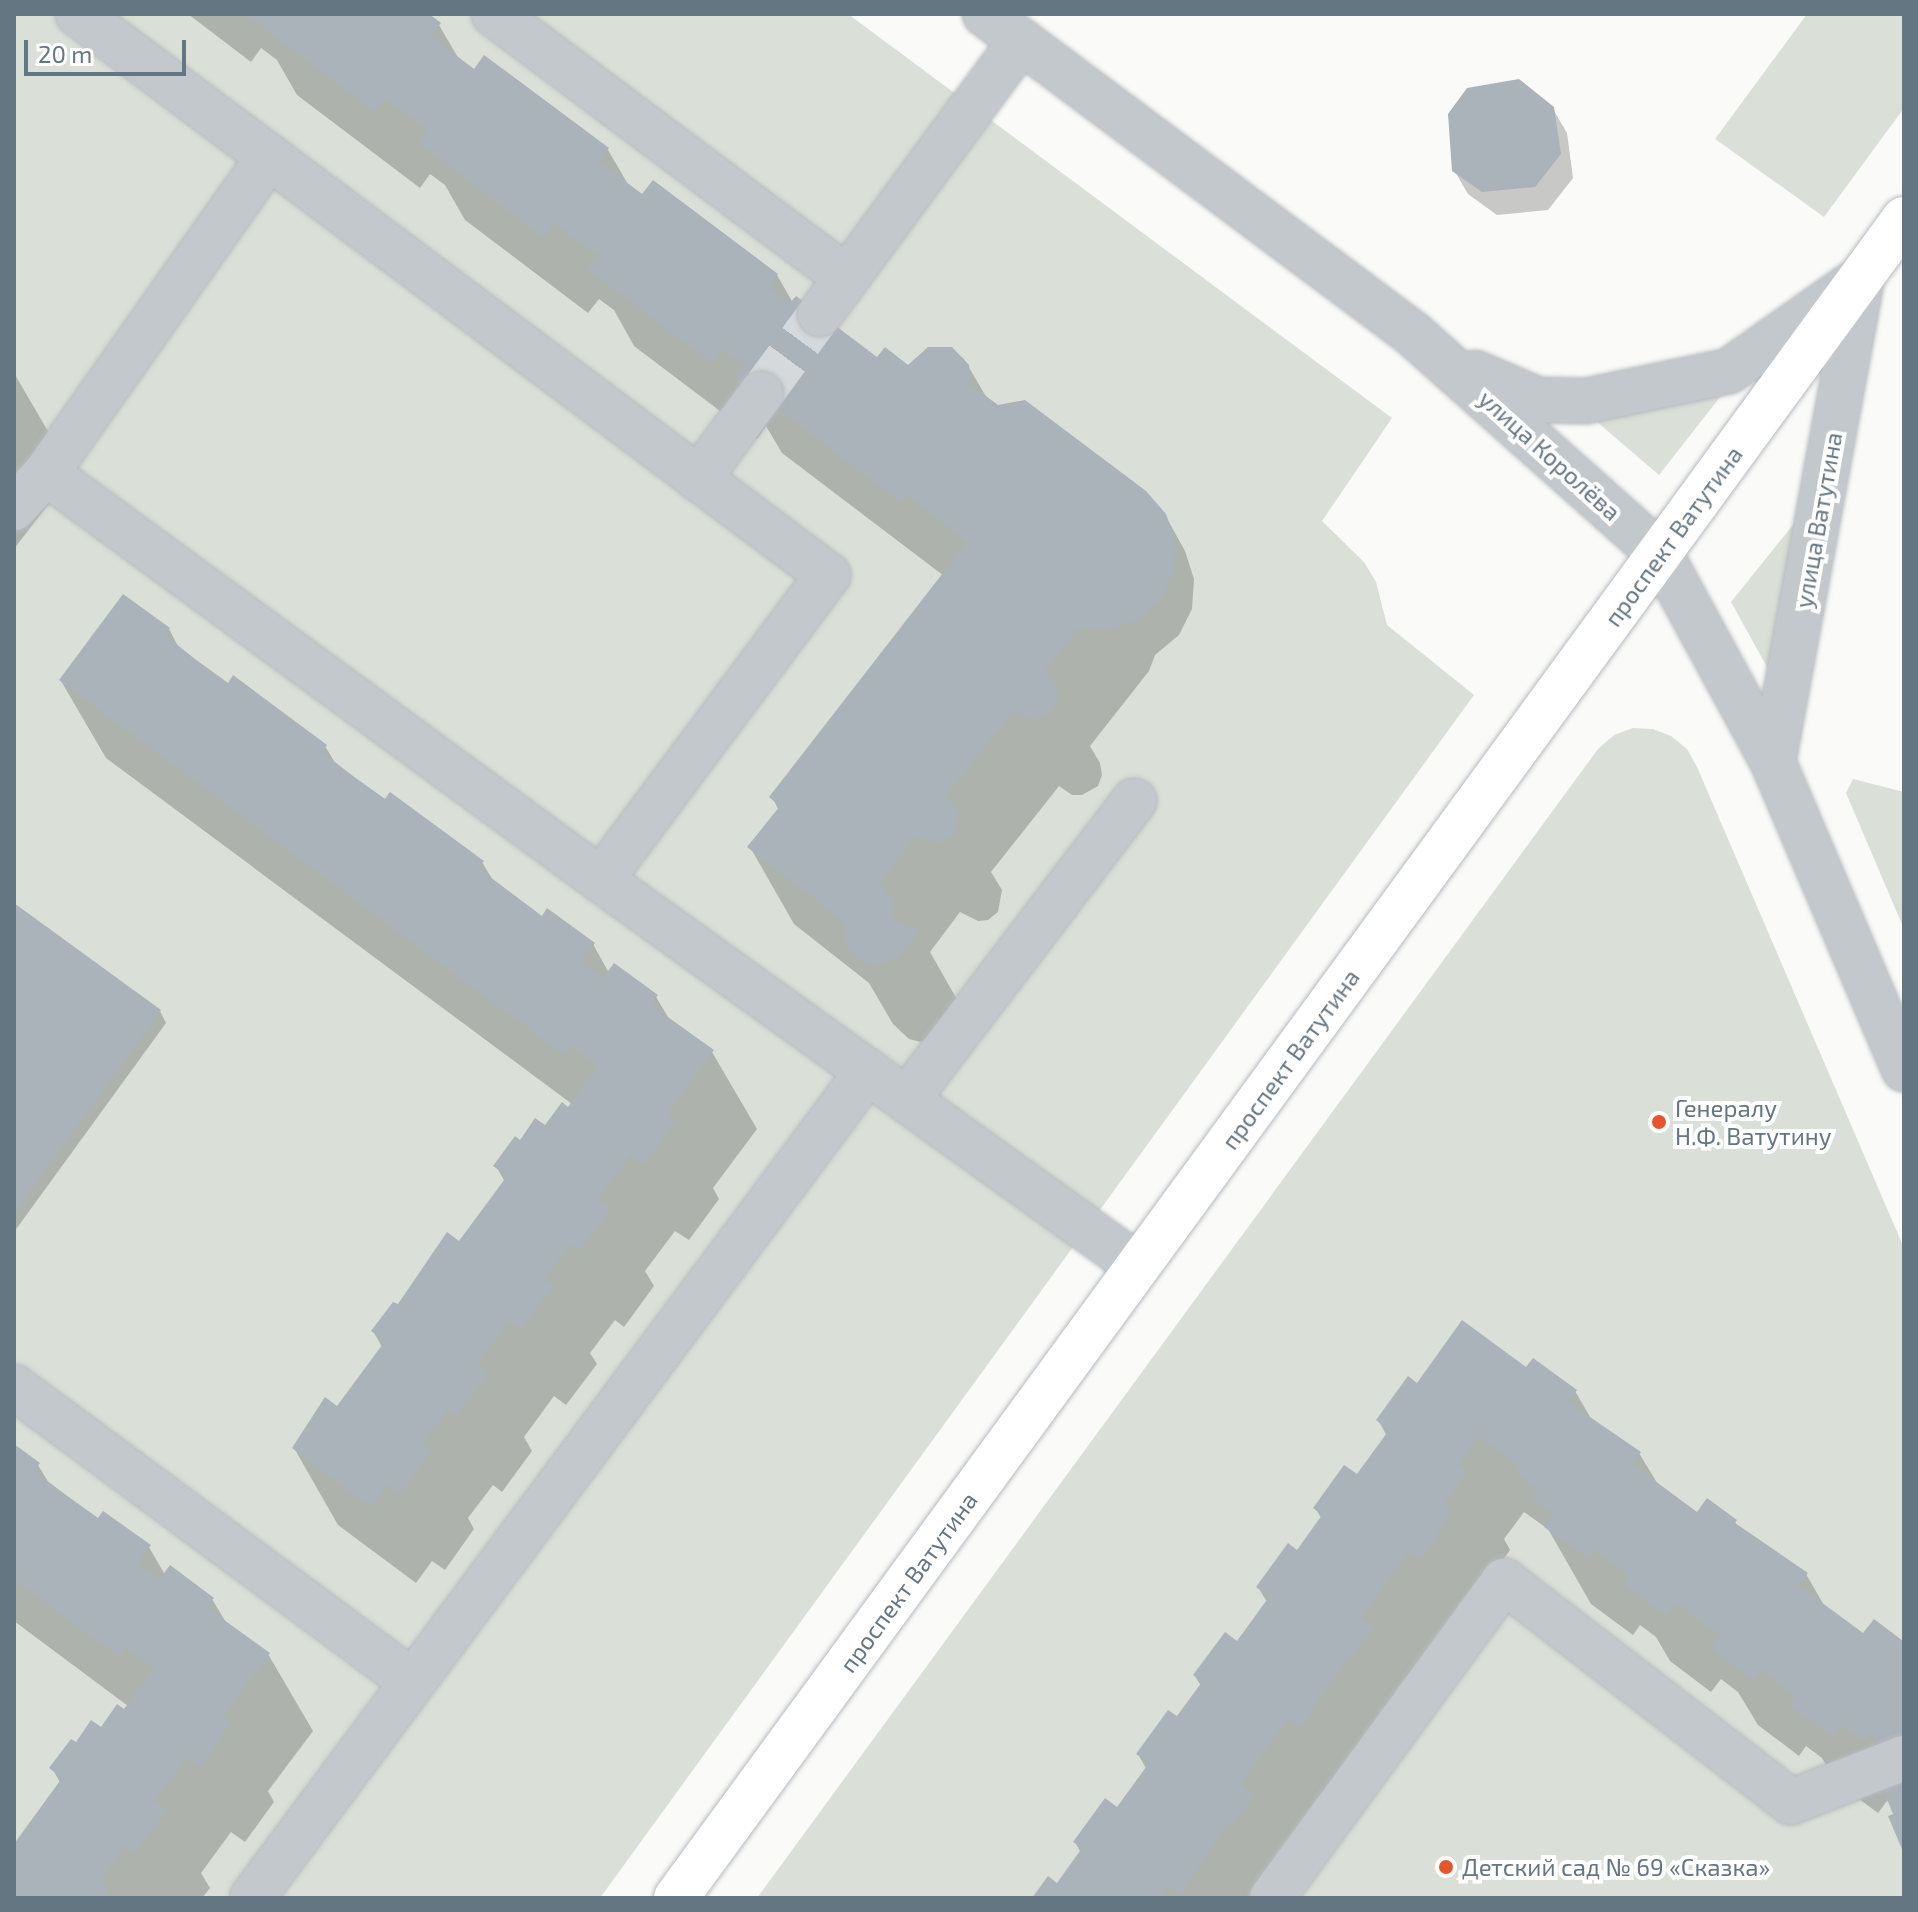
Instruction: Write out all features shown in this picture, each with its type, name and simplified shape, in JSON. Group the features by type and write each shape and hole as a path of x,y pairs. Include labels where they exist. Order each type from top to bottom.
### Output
{"main road":[{"name":"проспект Ватутина","path":"676,1898 1904,219"}],"street":[{"path":"78,14 828,575 601,880"},
{"path":"494,14 846,277"},
{"name":"улица Королёва","path":"985,14 1441,357 1660,554 1773,762 1904,1069"},
{"path":"820,314 1021,41"},
{"path":"14,508 46,473 269,157"},
{"path":"1441,357 1538,400 1586,401 1729,371 1862,277"},
{"name":"улица Ватутина","path":"1773,762 1862,277"},
{"path":"698,479 761,394"},
{"path":"46,473 601,880 1138,1266"},
{"path":"907,1099 1134,801"},
{"path":"252,1898 868,1071"},
{"path":"14,1387 413,1682"},
{"path":"1272,1898 1504,1581 1791,1802 1904,1758"}],"shaded area":[{"path":"14,14 848,14 1392,418 1322,521 1364,562 1376,582 1387,625 1474,695 600,1898 14,1898"},
{"path":"1807,14 1904,14 1904,108 1824,217 1715,139"},
{"path":"1724,392 1659,475 1596,421"},
{"path":"1797,520 1772,676 1731,602"},
{"path":"1633,728 1653,729 1671,736 1687,749 1697,767 1904,1248 1904,1898 757,1898 1598,749 1614,735"},
{"path":"1853,779 1904,792 1904,929 1846,793"}],"building":[{"path":"253,14 429,14 441,23 431,36 474,69 484,55 609,148 600,162 642,194 653,180 778,274 769,287 790,303 796,296 877,357 885,347 908,365 928,347 952,347 969,365 971,385 998,405 1025,400 1146,491 1166,514 1176,543 1173,573 1160,600 1137,620 1109,630 1078,628 1044,671 1056,684 1058,697 1054,709 1037,719 1026,718 1014,710 945,796 958,811 955,834 937,844 915,835 879,884 894,901 892,920 920,931 898,957 876,965 863,963 846,946 846,923 747,847 780,806 769,797 967,542 908,495 902,503 735,376 744,365 723,349 712,363 587,268 597,255 554,223 543,237 419,143 428,130 385,98 375,112 250,17"},
{"path":"1519,79 1554,107 1561,154 1535,187 1482,192 1452,171 1448,114 1467,88"},
{"path":"123,594 170,628 165,635 195,659 228,683 233,675 327,745 322,752 353,776 385,799 390,792 484,861 478,868 542,916 547,908 595,943 581,961 603,978 614,963 658,995 651,1005 714,1050 667,1114 676,1120 644,1164 630,1155 598,1198 611,1208 579,1251 570,1244 544,1279 554,1285 521,1329 509,1320 477,1364 489,1373 456,1416 448,1409 422,1443 431,1451 400,1494 387,1485 371,1507 292,1448 325,1397 337,1406 385,1341 371,1331 393,1302 398,1304 447,1232 459,1241 507,1176 493,1166 515,1136 520,1140 535,1118 545,1125 562,1102 568,1107 598,1066 570,1045 563,1054 59,680"},
{"path":"14,903 161,1010 14,1213"},
{"path":"1462,1320 1526,1367 1533,1358 1577,1390 1568,1402 1641,1452 1632,1464 1697,1512 1707,1498 1737,1520 1735,1523 1808,1573 1798,1585 1863,1633 1874,1619 1903,1641 1900,1646 1904,1649 1904,1854 1888,1816 1893,1814 1883,1789 1893,1785 1871,1731 1864,1741 1842,1725 1833,1737 1789,1705 1796,1696 1761,1670 1754,1680 1711,1648 1720,1635 1676,1603 1666,1616 1623,1584 1629,1575 1595,1550 1588,1559 1544,1527 1553,1514 1531,1498 1538,1489 1515,1472 1520,1466 1479,1436 1458,1464 1467,1471 1444,1504 1453,1510 1437,1532 1439,1534 1420,1561 1408,1552 1360,1618 1374,1627 1352,1657 1349,1655 1300,1728 1288,1719 1240,1784 1254,1795 1232,1824 1229,1822 1180,1895 1168,1886 1159,1898 1032,1898 1048,1876 1057,1883 1082,1848 1073,1842 1105,1798 1117,1807 1149,1763 1136,1754 1168,1710 1177,1716 1202,1682 1193,1675 1225,1632 1237,1641 1269,1597 1256,1587 1288,1543 1297,1550 1322,1515 1313,1508 1344,1465 1357,1474 1389,1430 1376,1420 1408,1376 1417,1383"},
{"path":"14,1444 40,1463 34,1471 66,1495 98,1518 103,1511 151,1545 137,1563 159,1580 170,1565 214,1598 206,1607 270,1653 223,1716 231,1723 200,1766 186,1757 154,1801 167,1809 135,1853 125,1847 100,1881 109,1888 102,1898 14,1898 14,1844 62,1778 49,1768 71,1739 76,1742 91,1720 101,1727 117,1704 124,1709 154,1668 126,1648 119,1657 14,1579"}],"tunnel":[{"path":"761,394 820,314"}],"place":[{"name":"Генералу Н.Ф. Ватутину","path":"1659,1122"},
{"name":"Детский сад № 69 «Сказка»","path":"1446,1867"}]}
